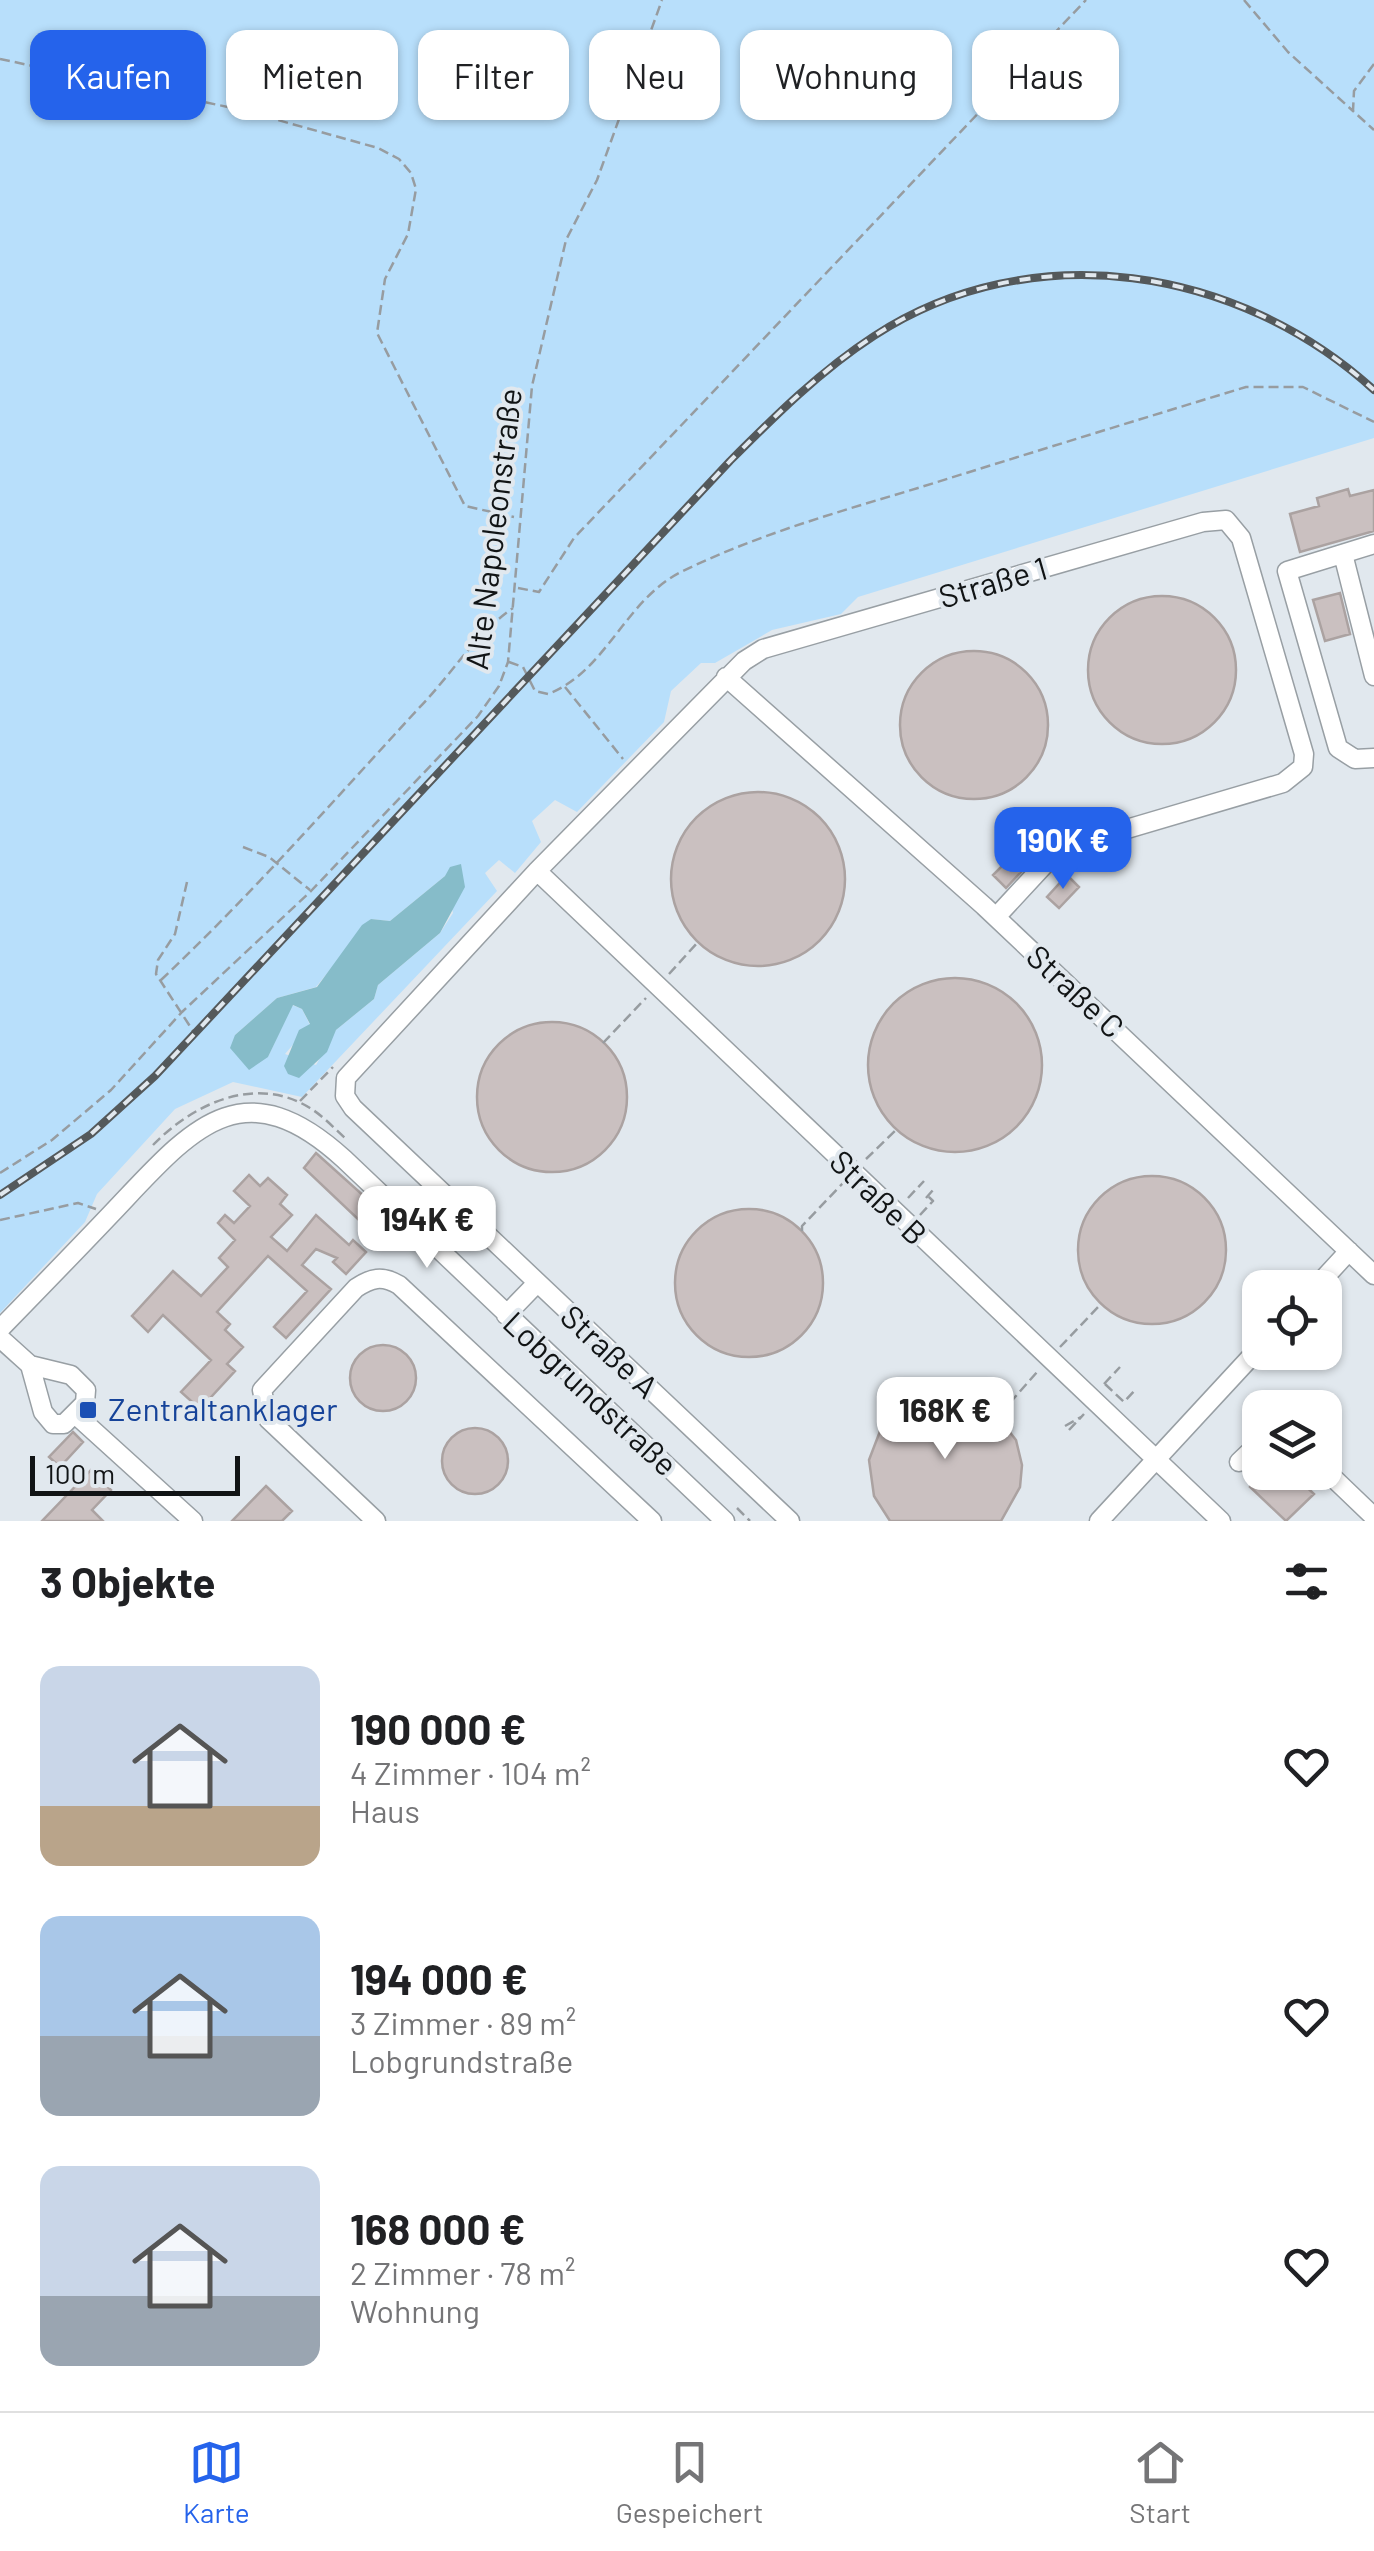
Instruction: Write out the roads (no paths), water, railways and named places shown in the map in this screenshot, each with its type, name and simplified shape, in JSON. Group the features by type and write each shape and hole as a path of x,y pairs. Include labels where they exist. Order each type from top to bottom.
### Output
{"street":[{"name":"Straße 1","path":"345,1096 346,1078 354,1065 726,677 764,649 1204,522 1217,519 1235,526 1304,754 1303,767 1283,782 1059,849 996,917"},
{"path":"1374,544 1287,572 1338,748 1355,759 1374,758"},
{"path":"1343,554 1374,676"},
{"name":"Straße C","path":"726,677 996,917 1374,1275"},
{"name":"Straße B","path":"537,871 1222,1521"},
{"name":"Straße A","path":"345,1096 536,1284 790,1521"},
{"name":"Lobgrundstraße","path":"0,1329 186,1139 212,1122 254,1113 285,1117 318,1136 725,1521"},
{"path":"1332,1270 1349,1251"},
{"path":"376,1521 268,1419 262,1390 356,1288 371,1278 389,1279 399,1285 652,1521"},
{"path":"506,1315 536,1284"},
{"path":"0,1338 30,1365 71,1375 86,1390 86,1403 64,1424 54,1424 43,1412 30,1365"},
{"path":"1099,1521 1242,1366"},
{"path":"75,1414 193,1521"},
{"path":"1239,1462 1242,1459"},
{"path":"1342,1487 1371,1516"}],"railway":[{"path":"0,1195 91,1134 155,1076 730,461 817,379 874,336 935,304 1000,284 1066,275 1133,278 1198,292 1261,315 1320,348 1374,390"}],"place":[{"name":"Zentraltanklager","path":"88,1410"}]}
